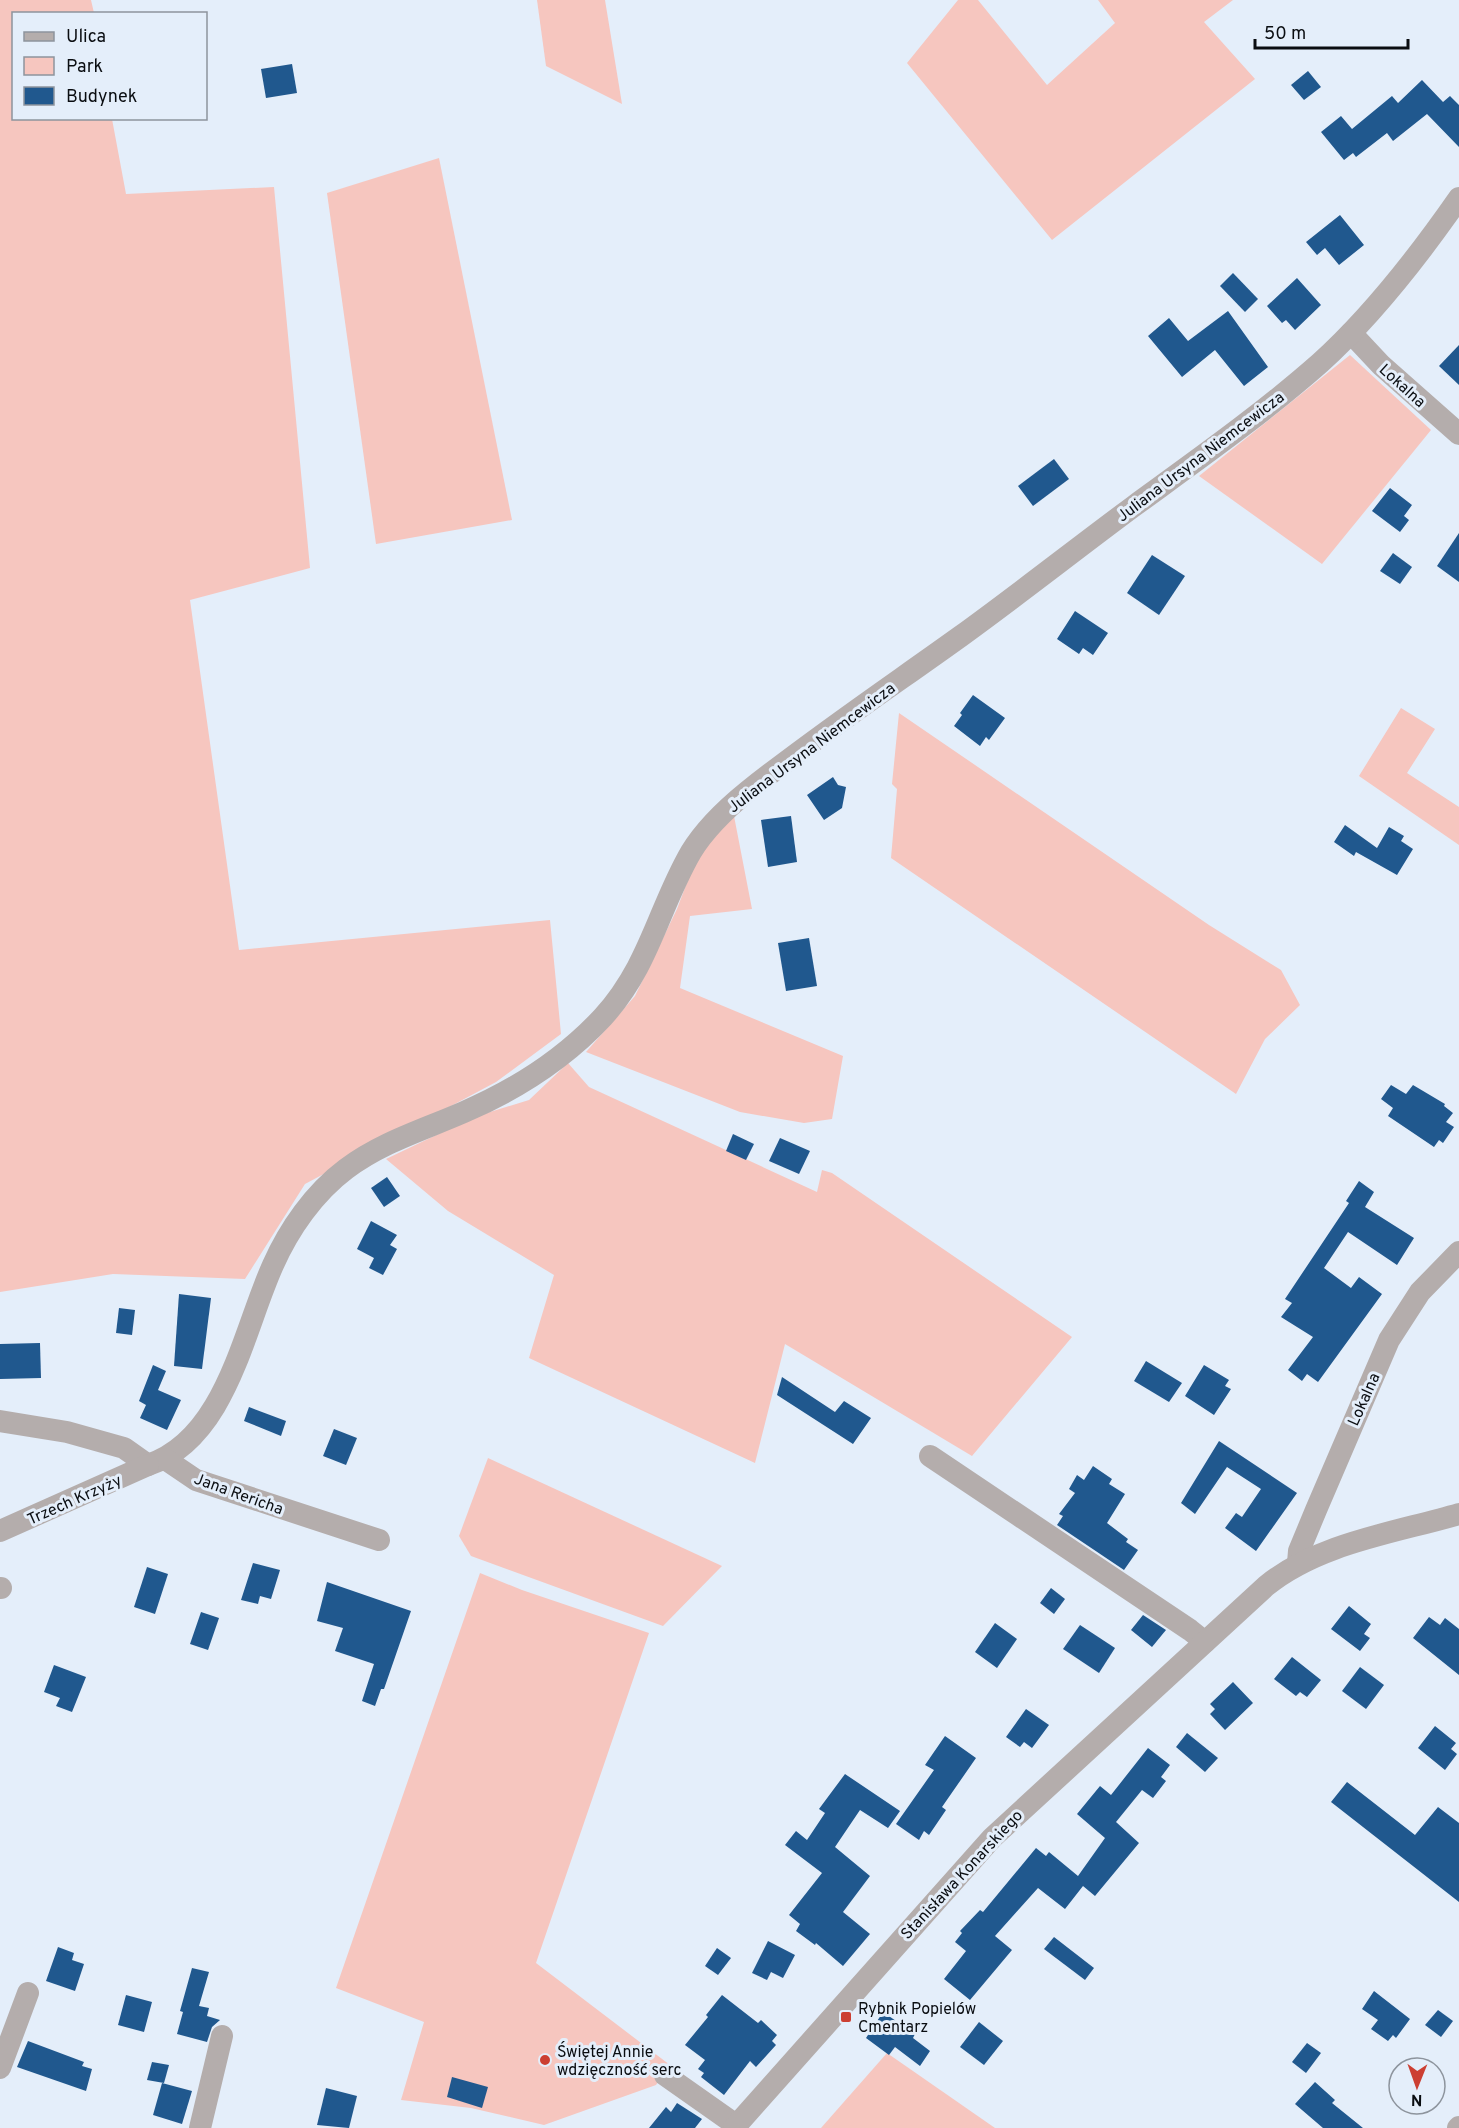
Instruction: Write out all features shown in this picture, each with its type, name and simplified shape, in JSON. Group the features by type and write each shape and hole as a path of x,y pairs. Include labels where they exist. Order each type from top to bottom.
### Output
{"street":[{"name":"Juliana Ursyna Niemcewicza","path":"157,1462 182,1449 205,1420 246,1342 271,1268 283,1244 300,1216 342,1172 378,1147 465,1112 504,1093 535,1074 585,1035 605,1015 640,966 693,848 743,795 1260,412 1351,333 1459,198"},
{"name":"Lokalna","path":"1351,333 1381,364 1459,434"},
{"name":"Lokalna","path":"1298,1563 1299,1551 1389,1340 1420,1292 1459,1252"},
{"name":"Jana Rericha","path":"0,1421 67,1432 112,1445 196,1480 379,1540"},
{"path":"930,1456 1171,1617 1204,1642"},
{"name":"Trzech Krzyży","path":"0,1531 157,1462"},
{"name":"Stanisława Konarskiego","path":"665,2075 735,2126 992,1838 1266,1586 1298,1563 1319,1554 1459,1514"},
{"path":"0,2068 28,1993"},
{"path":"200,2128 222,2036"}],"green space":[{"path":"0,0 91,0 94,12 12,12 12,120 112,120 126,194 274,187 310,568 190,600 239,950 550,920 561,1034 496,1082 305,1184 245,1279 113,1274 0,1292"},
{"path":"537,0 605,0 622,104 546,66"},
{"path":"958,0 978,0 1047,85 1115,23 1098,0 1233,0 1204,22 1255,79 1052,240 907,63"},
{"path":"439,158 512,520 376,544 327,193"},
{"path":"1350,355 1431,430 1322,564 1199,476"},
{"path":"1401,708 1435,729 1407,773 1459,807 1459,845 1359,776"},
{"path":"899,713 1209,925 1281,970 1300,1005 1265,1039 1236,1094 891,858 897,789 892,784"},
{"path":"734,816 752,909 690,916 680,988 843,1056 832,1119 804,1123 740,1112 586,1052 635,996 677,909 692,869 712,835"},
{"path":"568,1063 589,1087 817,1192 822,1170 832,1173 1072,1337 972,1456 785,1344 755,1463 529,1358 554,1275 448,1211 386,1159 474,1117 529,1100"},
{"path":"488,1458 722,1566 663,1626 471,1556 459,1536"},
{"path":"480,1573 522,1590 649,1633 536,1963 670,2065 656,2085 544,2125 471,2108 401,2100 424,2022 336,1988"},
{"path":"887,2053 995,2128 821,2128"}],"building":[{"path":"292,64 297,93 266,98 261,69"},
{"path":"1308,71 1321,87 1304,100 1291,85"},
{"path":"1422,80 1443,102 1450,96 1459,105 1459,147 1427,114 1393,141 1387,133 1356,157 1353,153 1344,160 1321,132 1341,116 1352,129 1392,96 1398,103"},
{"path":"1340,215 1364,245 1339,265 1325,248 1317,255 1306,242"},
{"path":"1233,273 1258,299 1245,312 1220,286"},
{"path":"1297,278 1321,305 1295,330 1286,320 1282,323 1267,306"},
{"path":"1228,311 1268,367 1244,386 1215,350 1182,377 1148,336 1169,318 1188,341"},
{"path":"1459,345 1459,385 1439,366"},
{"path":"1054,459 1069,479 1033,506 1018,486"},
{"path":"1390,488 1412,505 1404,516 1409,520 1400,532 1372,511"},
{"path":"1459,533 1459,582 1437,566"},
{"path":"1393,553 1412,567 1400,584 1380,571"},
{"path":"1152,555 1185,576 1159,615 1127,593"},
{"path":"1075,611 1108,633 1093,655 1083,648 1079,654 1057,639"},
{"path":"973,695 1005,718 989,740 986,737 980,746 954,726"},
{"path":"833,777 838,785 846,787 842,808 824,820 807,795"},
{"path":"791,816 797,862 768,867 761,820"},
{"path":"1345,825 1377,848 1389,827 1404,836 1401,841 1413,849 1397,875 1356,852 1354,856 1334,842"},
{"path":"809,938 817,986 786,991 778,943"},
{"path":"1391,1085 1406,1094 1413,1085 1445,1104 1444,1106 1453,1113 1446,1122 1454,1127 1443,1143 1439,1140 1434,1147 1388,1116 1393,1108 1381,1099"},
{"path":"733,1134 754,1144 746,1160 726,1151"},
{"path":"780,1138 810,1151 799,1174 769,1161"},
{"path":"387,1177 400,1196 384,1207 371,1188"},
{"path":"1359,1181 1374,1192 1365,1207 1414,1238 1397,1265 1348,1232 1324,1268 1351,1288 1359,1277 1382,1294 1318,1382 1307,1374 1302,1381 1288,1370 1313,1337 1281,1317 1292,1303 1285,1299 1349,1203 1346,1201"},
{"path":"371,1221 397,1235 390,1245 397,1249 383,1275 369,1268 374,1258 357,1249"},
{"path":"179,1294 211,1298 202,1369 174,1366"},
{"path":"119,1308 135,1310 132,1335 116,1333"},
{"path":"40,1343 41,1378 0,1379 0,1344"},
{"path":"1146,1361 1182,1383 1169,1402 1134,1381"},
{"path":"153,1365 166,1371 158,1390 181,1400 167,1430 140,1418 146,1405 139,1401"},
{"path":"1204,1365 1229,1380 1225,1386 1231,1389 1214,1415 1185,1396"},
{"path":"782,1377 835,1412 844,1401 871,1418 853,1444 777,1395"},
{"path":"249,1407 286,1421 281,1436 244,1421"},
{"path":"334,1429 357,1438 346,1465 323,1456"},
{"path":"1219,1441 1297,1493 1256,1551 1225,1528 1236,1513 1242,1517 1261,1489 1227,1467 1195,1514 1181,1503"},
{"path":"1093,1466 1112,1479 1109,1484 1125,1494 1107,1523 1128,1539 1126,1542 1138,1550 1124,1570 1057,1525 1063,1516 1059,1514 1075,1493 1069,1489 1077,1475 1084,1480"},
{"path":"253,1563 280,1570 271,1599 260,1596 258,1604 241,1600"},
{"path":"147,1567 168,1574 155,1614 134,1607"},
{"path":"327,1582 411,1611 384,1689 381,1689 375,1706 362,1701 374,1664 335,1651 343,1628 317,1621"},
{"path":"1051,1588 1065,1599 1054,1614 1040,1603"},
{"path":"1349,1606 1371,1624 1364,1634 1370,1638 1360,1651 1331,1629"},
{"path":"201,1612 219,1618 208,1650 190,1644"},
{"path":"1143,1615 1166,1630 1152,1647 1131,1630"},
{"path":"1429,1617 1440,1625 1445,1618 1459,1629 1459,1675 1413,1638"},
{"path":"995,1623 1017,1639 997,1668 975,1652"},
{"path":"1080,1625 1115,1648 1099,1673 1063,1649"},
{"path":"1292,1657 1321,1680 1307,1697 1300,1692 1296,1696 1274,1679"},
{"path":"54,1665 86,1677 72,1712 56,1706 60,1698 44,1692"},
{"path":"1360,1667 1384,1685 1366,1709 1342,1691"},
{"path":"1233,1682 1253,1703 1225,1730 1210,1714 1215,1709 1210,1704"},
{"path":"1026,1709 1049,1725 1032,1748 1024,1742 1020,1747 1006,1737"},
{"path":"1435,1726 1456,1743 1451,1749 1457,1754 1445,1770 1418,1748"},
{"path":"1187,1733 1218,1758 1205,1772 1176,1747"},
{"path":"945,1736 976,1758 942,1807 946,1810 929,1835 924,1831 919,1840 896,1824 934,1770 925,1765"},
{"path":"1148,1748 1170,1765 1161,1777 1166,1781 1153,1798 1142,1790 1116,1822 1139,1843 1095,1896 1083,1886 1065,1909 1038,1888 995,1936 1012,1950 970,2000 944,1979 966,1951 955,1942 962,1933 960,1931 980,1910 983,1912 1036,1848 1046,1856 1049,1852 1078,1876 1105,1838 1077,1814 1100,1786 1111,1795"},
{"path":"845,1774 900,1811 888,1828 860,1810 835,1847 870,1876 843,1912 870,1934 843,1966 816,1943 815,1945 796,1931 800,1924 789,1915 822,1873 785,1845 796,1831 807,1840 825,1813 819,1809"},
{"path":"1347,1782 1415,1835 1438,1807 1459,1823 1459,1902 1331,1802"},
{"path":"1054,1937 1094,1968 1085,1980 1044,1949"},
{"path":"768,1941 795,1955 783,1978 771,1972 767,1980 752,1973"},
{"path":"58,1947 74,1953 72,1960 84,1964 75,1991 46,1981"},
{"path":"717,1948 731,1958 718,1975 705,1966"},
{"path":"192,1968 209,1972 199,2006 209,2008 207,2016 220,2020 212,2027 207,2042 177,2034 183,2012 180,2011"},
{"path":"1374,1991 1410,2019 1396,2038 1393,2035 1388,2041 1371,2029 1378,2020 1362,2009"},
{"path":"126,1995 152,2002 144,2032 118,2025"},
{"path":"722,1995 758,2023 761,2020 777,2035 772,2041 776,2045 756,2067 750,2061 724,2095 701,2077 704,2073 698,2069 705,2060 685,2045 708,2017 706,2015"},
{"path":"1438,2010 1453,2021 1441,2037 1425,2025"},
{"path":"883,2012 915,2034 913,2038 930,2051 920,2066 895,2047 889,2055 866,2038"},
{"path":"979,2022 1003,2041 984,2065 960,2047"},
{"path":"28,2041 84,2062 82,2066 92,2069 86,2091 17,2067"},
{"path":"1307,2043 1321,2053 1306,2073 1292,2062"},
{"path":"152,2062 169,2065 164,2083 147,2080"},
{"path":"452,2077 488,2087 482,2108 447,2097"},
{"path":"1315,2082 1335,2100 1332,2103 1363,2128 1323,2128 1295,2104"},
{"path":"162,2083 192,2091 182,2124 153,2115"},
{"path":"326,2088 357,2096 349,2128 317,2125"},
{"path":"677,2103 702,2119 695,2128 649,2128 666,2107 671,2112"}],"place":[{"name":"Rybnik Popielów Cmentarz","path":"846,2017"},
{"name":"Świętej Annie wdzięczność serc","path":"545,2060"}]}
